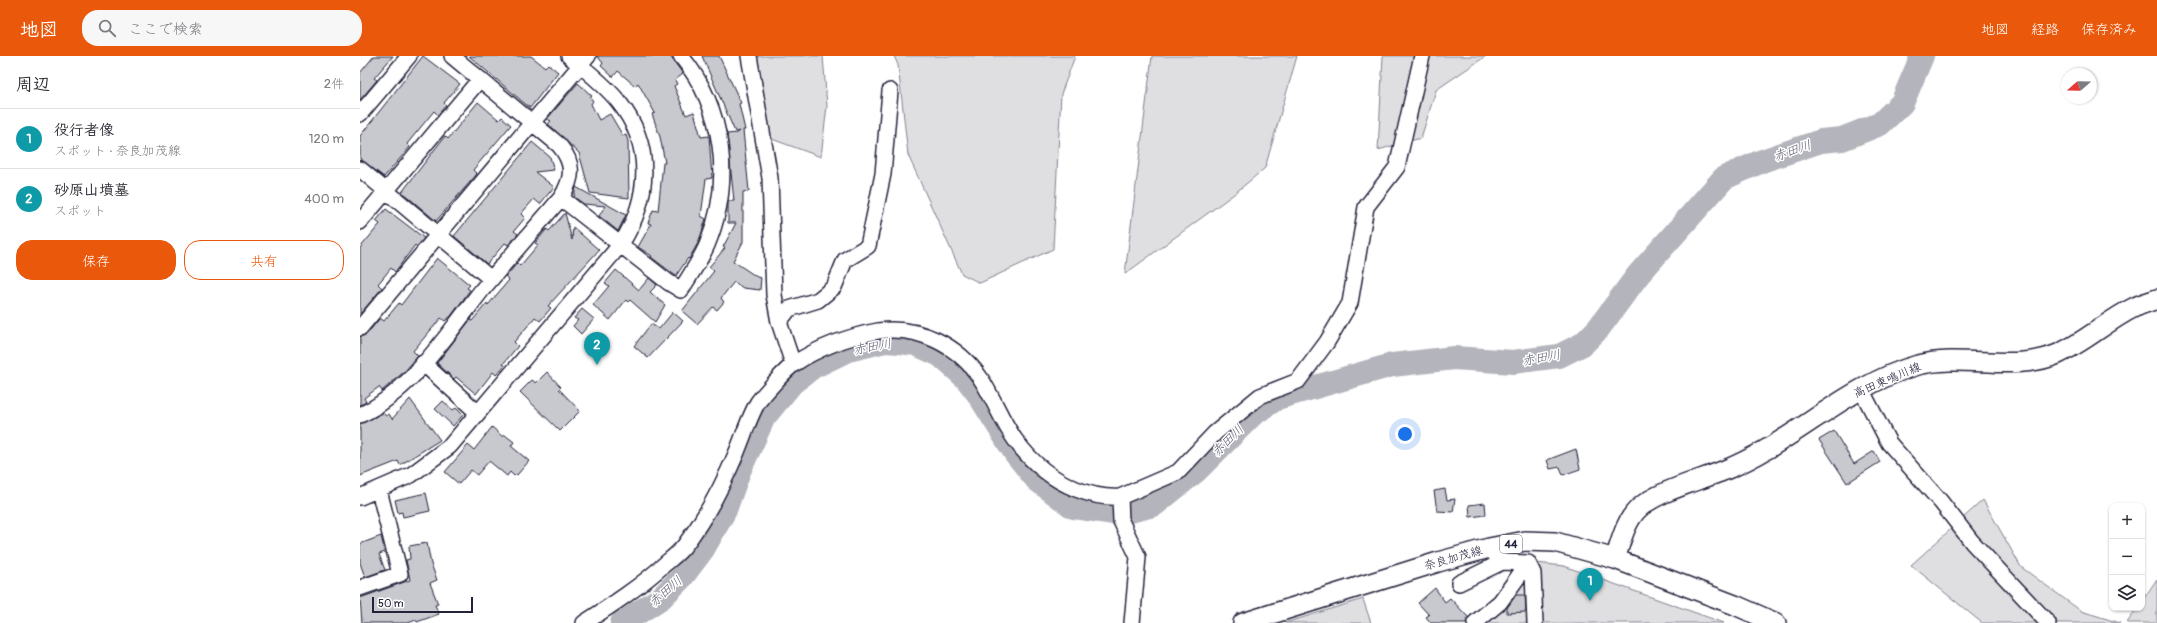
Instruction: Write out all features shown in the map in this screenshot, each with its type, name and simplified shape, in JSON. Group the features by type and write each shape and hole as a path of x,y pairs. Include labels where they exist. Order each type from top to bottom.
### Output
{"main road":[{"name":"高田東鳴川線","path":"1615,559 1626,527 1638,509 1655,498 1749,460 1772,447 1861,389 1918,366 1938,362 2023,363 2058,354 2133,308 2157,299"},
{"name":"奈良加茂線","path":"1243,623 1438,562 1489,548 1525,541 1555,542 1615,559 1735,605 1776,623"}],"street":[{"path":"360,114 409,56"},
{"path":"360,415 371,410 396,392 423,363 561,198 571,178 568,157 559,145 542,130 531,124 452,56"},
{"path":"360,497 411,475 430,463 450,446 621,244 634,220 643,194 645,174 643,153 639,139 626,112 585,61 569,56"},
{"path":"561,198 681,290 699,262 713,230 721,190 720,144 715,121 704,92 681,56"},
{"path":"749,56 770,178 774,295 779,322 793,364"},
{"path":"584,623 613,604 650,576 684,547 719,494 758,403 793,364 832,345 858,335 909,330 922,334 943,344 970,366 980,378 1016,442 1041,470 1063,484 1089,494 1104,497 1120,497 1178,472 1215,433 1260,396 1298,381 1327,342 1350,303 1366,207 1397,168 1422,56"},
{"path":"360,328 440,235 585,61"},
{"path":"360,222 480,79"},
{"path":"779,322 789,309 818,300 834,287 846,260 868,246 883,174 890,90"},
{"path":"360,169 492,279"},
{"path":"423,363 478,413"},
{"path":"1861,389 1889,443 1941,502 1972,542 2048,623"},
{"path":"360,588 400,574 379,490"},
{"path":"1120,497 1121,521 1138,557 1132,623"},
{"path":"1489,548 1502,562"},
{"path":"1460,583 1502,562 1528,563"},
{"path":"1476,623 1500,602 1528,563"},
{"path":"1528,563 1533,573 1535,623"}],"shaded area":[{"path":"754,56 823,56 827,106 821,157 769,138"},
{"path":"894,56 1075,56 1061,94 1053,249 980,283 962,274 908,155 898,65"},
{"path":"1152,56 1297,56 1265,168 1234,194 1125,274"},
{"path":"1383,56 1486,56 1436,90 1421,138 1378,150"},
{"path":"1983,500 2021,567 2081,611 2120,623 1982,623 1911,565"},
{"path":"1536,563 1564,566 1724,623 1540,623"},
{"path":"1523,579 1529,579 1531,623 1481,623"},
{"path":"2157,579 2157,623 2127,623 2135,611 2145,611 2145,597"},
{"path":"1363,599 1371,623 1285,623"}],"building":[{"path":"374,56 393,56 374,78 377,80 360,100 360,73"},
{"path":"423,56 460,84 444,103 446,105 438,115 434,111 407,144 410,147 384,177 360,159 360,136"},
{"path":"469,56 531,56 545,67 548,64 558,72 530,108"},
{"path":"597,56 670,56 683,74 675,80 677,84 674,86 686,115 694,112 701,137 709,136 712,178 706,179 701,216 706,219 699,241 689,259 688,258 676,276 651,257 652,256 638,247 651,224 648,223 653,210 658,211 663,163 665,163 660,137 652,114 655,113 638,83 635,86 618,71 613,77 601,66 603,63"},
{"path":"702,56 719,56 741,103 739,104 745,130 743,130 749,191 743,192 743,242 733,261 757,277 761,278 760,290 743,288 734,282 721,298 724,302 717,310 713,307 697,324 682,311 714,271 709,267 725,248 723,247 736,223 728,223 728,201 734,201 727,134 737,133 740,131 735,132"},
{"path":"578,83 592,96 590,97 593,101 591,104 599,120 610,114 623,136 626,135 628,141 629,198 590,193 579,153 548,124 551,121 547,119"},
{"path":"478,102 499,120 502,117 511,125 473,170 477,174 436,221 402,192 445,136 448,139"},
{"path":"532,142 550,157 554,170 535,172 554,187 540,204 534,199 521,214 525,218 514,231 518,234 508,245 505,243 487,264 454,236"},
{"path":"576,187 626,215 618,231 599,216 605,206 584,204 574,197"},
{"path":"386,209 424,238 417,247 415,245 395,272 391,268 378,284 382,288 360,314 360,248 380,224 376,221"},
{"path":"565,213 572,240 573,227 599,250 548,306 551,308 540,321 535,317 514,342 518,346 503,364 505,365 496,375 493,372 476,394 456,377 454,379 437,363 470,320 472,321 487,303 488,305 509,280 505,276 517,263 520,266 538,245 535,243 547,229 549,231"},
{"path":"437,258 470,285 467,288 470,290 451,316 445,321 441,318 413,351 418,356 405,371 382,391 379,387 364,398 366,402 360,405 360,337 367,334 380,318 384,321 399,303 401,305"},
{"path":"616,270 639,290 649,278 657,285 650,292 665,305 655,322 630,300 628,302 626,300 610,320 593,305 609,286 605,283"},
{"path":"582,309 594,319 581,334 573,326 578,320 574,318"},
{"path":"673,312 683,321 648,358 634,346 651,324 659,329"},
{"path":"547,372 561,387 559,389 580,411 560,431 520,392 532,380 536,383"},
{"path":"410,399 440,440 400,465 398,461 360,476 360,424 383,413 386,416 389,414 392,419"},
{"path":"443,401 453,410 456,408 463,415 453,426 435,409"},
{"path":"492,427 503,437 505,435 514,442 511,446 529,461 517,475 516,474 514,476 510,472 507,476 489,461 477,475 471,470 459,484 445,472 468,445 474,450"},
{"path":"1834,431 1854,464 1874,451 1880,462 1847,483 1819,440"},
{"path":"1576,449 1580,469 1563,475 1560,467 1550,469 1547,460"},
{"path":"1445,489 1447,500 1455,499 1453,512 1437,511 1434,491"},
{"path":"426,493 430,511 403,517 402,512 398,513 395,500"},
{"path":"1485,503 1486,515 1470,517 1469,505"},
{"path":"381,536 385,552 379,554 385,570 365,577 360,563 360,544"},
{"path":"427,543 431,564 437,580 430,583 438,604 435,605 439,614 417,622 416,620 408,623 362,623 360,598 410,580 406,560 410,559 409,546"},
{"path":"1435,588 1445,602 1450,598 1468,617 1466,623 1431,623 1426,617 1429,615 1418,603"},
{"path":"1516,595 1525,595 1526,612 1507,613 1507,608"}],"waterway":[{"name":"赤田川","path":"622,623 661,598 682,577 703,549 725,510 739,471 764,417 792,383 813,367 848,350 885,341 916,344 940,355 966,378 979,395 1016,454 1037,480 1073,507 1119,514 1154,505 1196,471 1252,415 1277,398 1392,365 1454,358 1513,362 1559,356 1583,344 1598,329 1638,275 1724,178 1762,161 1821,141 1842,139 1880,124 1902,103 1922,56"}],"place":[{"name":"砂原山墳墓","path":"597,365"},
{"name":"役行者像","path":"1590,601"}]}
